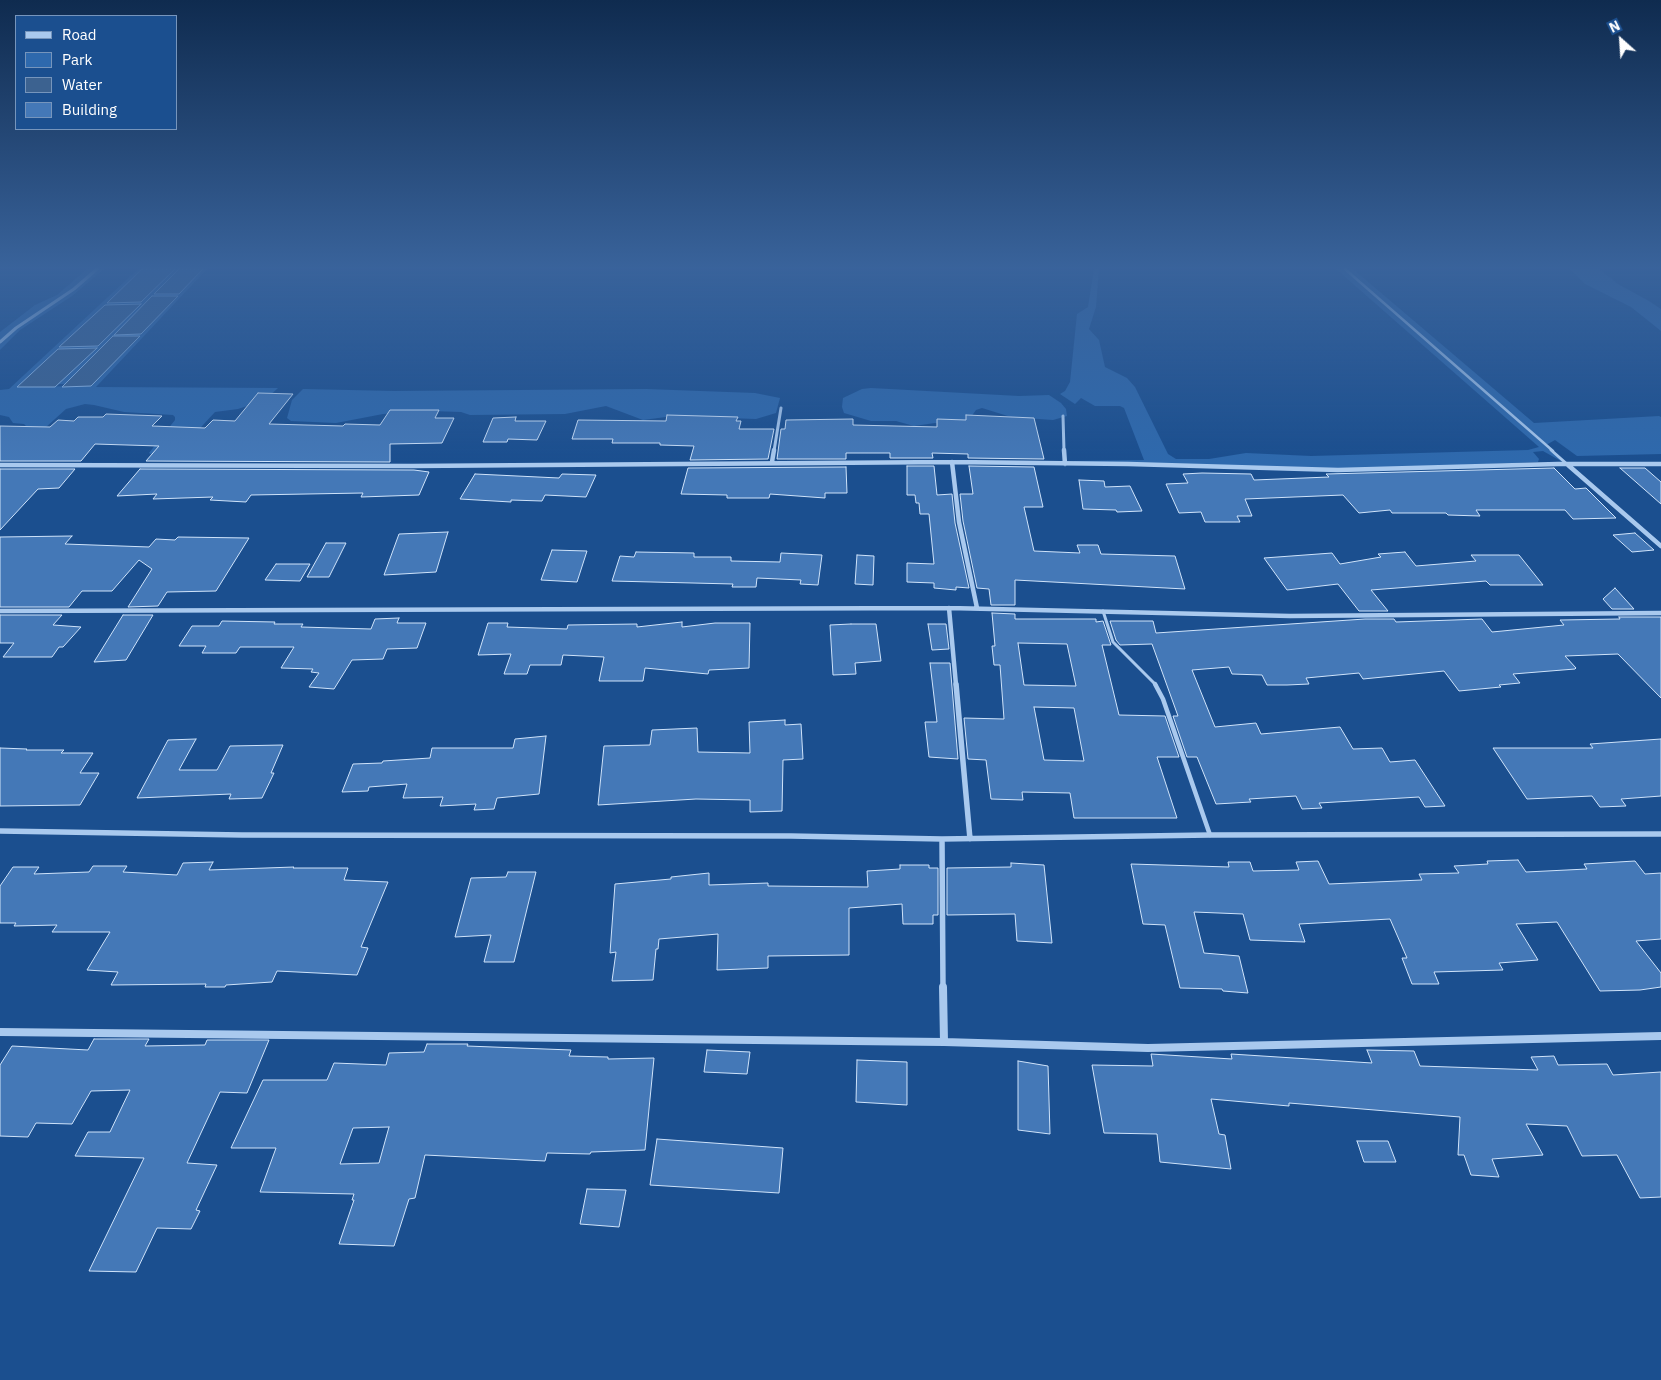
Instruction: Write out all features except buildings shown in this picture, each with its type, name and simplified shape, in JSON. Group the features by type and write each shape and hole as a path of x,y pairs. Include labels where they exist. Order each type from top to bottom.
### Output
{"street":[{"path":"0,342 10,333"},
{"path":"772,462 781,408"},
{"path":"1063,416 1065,464"},
{"path":"0,465 411,466 952,462 1338,470 1661,464"},
{"path":"952,462 962,542 977,608"},
{"path":"1568,465 1661,546"},
{"path":"949,608 970,838"},
{"path":"0,611 977,608 1345,616 1661,613"},
{"path":"0,831 242,835 791,836 942,839 1661,834"},
{"path":"942,839 944,1042"},
{"path":"0,1032 944,1042 1148,1048 1661,1036"}],"lane":[{"path":"1419,333 1568,465"},
{"path":"1103,612 1113,642 1155,684 1164,699 1210,836"}],"green space":[{"path":"0,333 17,333 0,350"},
{"path":"69,333 146,333 96,387 278,388 267,398 253,404 238,409 215,412 178,452 152,455 149,453 175,420 173,415 124,412 85,404 66,409 45,428 29,429 24,424 13,423 9,417 0,415 0,390 9,389","holes":["113,337 91,386 18,387 58,349 96,348 58,384 65,384"]},
{"path":"1075,333 1093,333 1099,340 1105,367 1127,378 1135,387 1168,454 1176,459 1209,459 1246,453 1311,456 1528,450 1539,447 1409,333 1429,333 1534,423 1661,417 1661,454 1577,456 1555,440 1546,445 1568,465 1543,451 1533,452 1539,459 1538,462 1360,469 1074,463 1074,461 1144,460 1124,408 1120,406 1095,406 1081,398 1075,404 1060,394 1065,391 1070,382"},
{"path":"303,389 394,391 646,389 755,393 780,398 776,413 756,419 673,416 643,420 606,406 565,414 470,415 461,412 431,411 383,414 336,423 291,421 287,418 292,400"},
{"path":"862,389 1019,396 1049,395 1061,403 1066,409 1067,416 1053,420 1011,417 982,408 976,410 966,424 949,425 935,423 914,426 896,421 871,421 844,413 842,407 843,398"}],"water":[{"path":"74,333 111,333 98,346 59,347"},
{"path":"116,333 142,333 141,334 114,335"},
{"path":"113,336 140,336 91,386 62,387"},
{"path":"97,348 55,387 17,387 58,349"}]}
